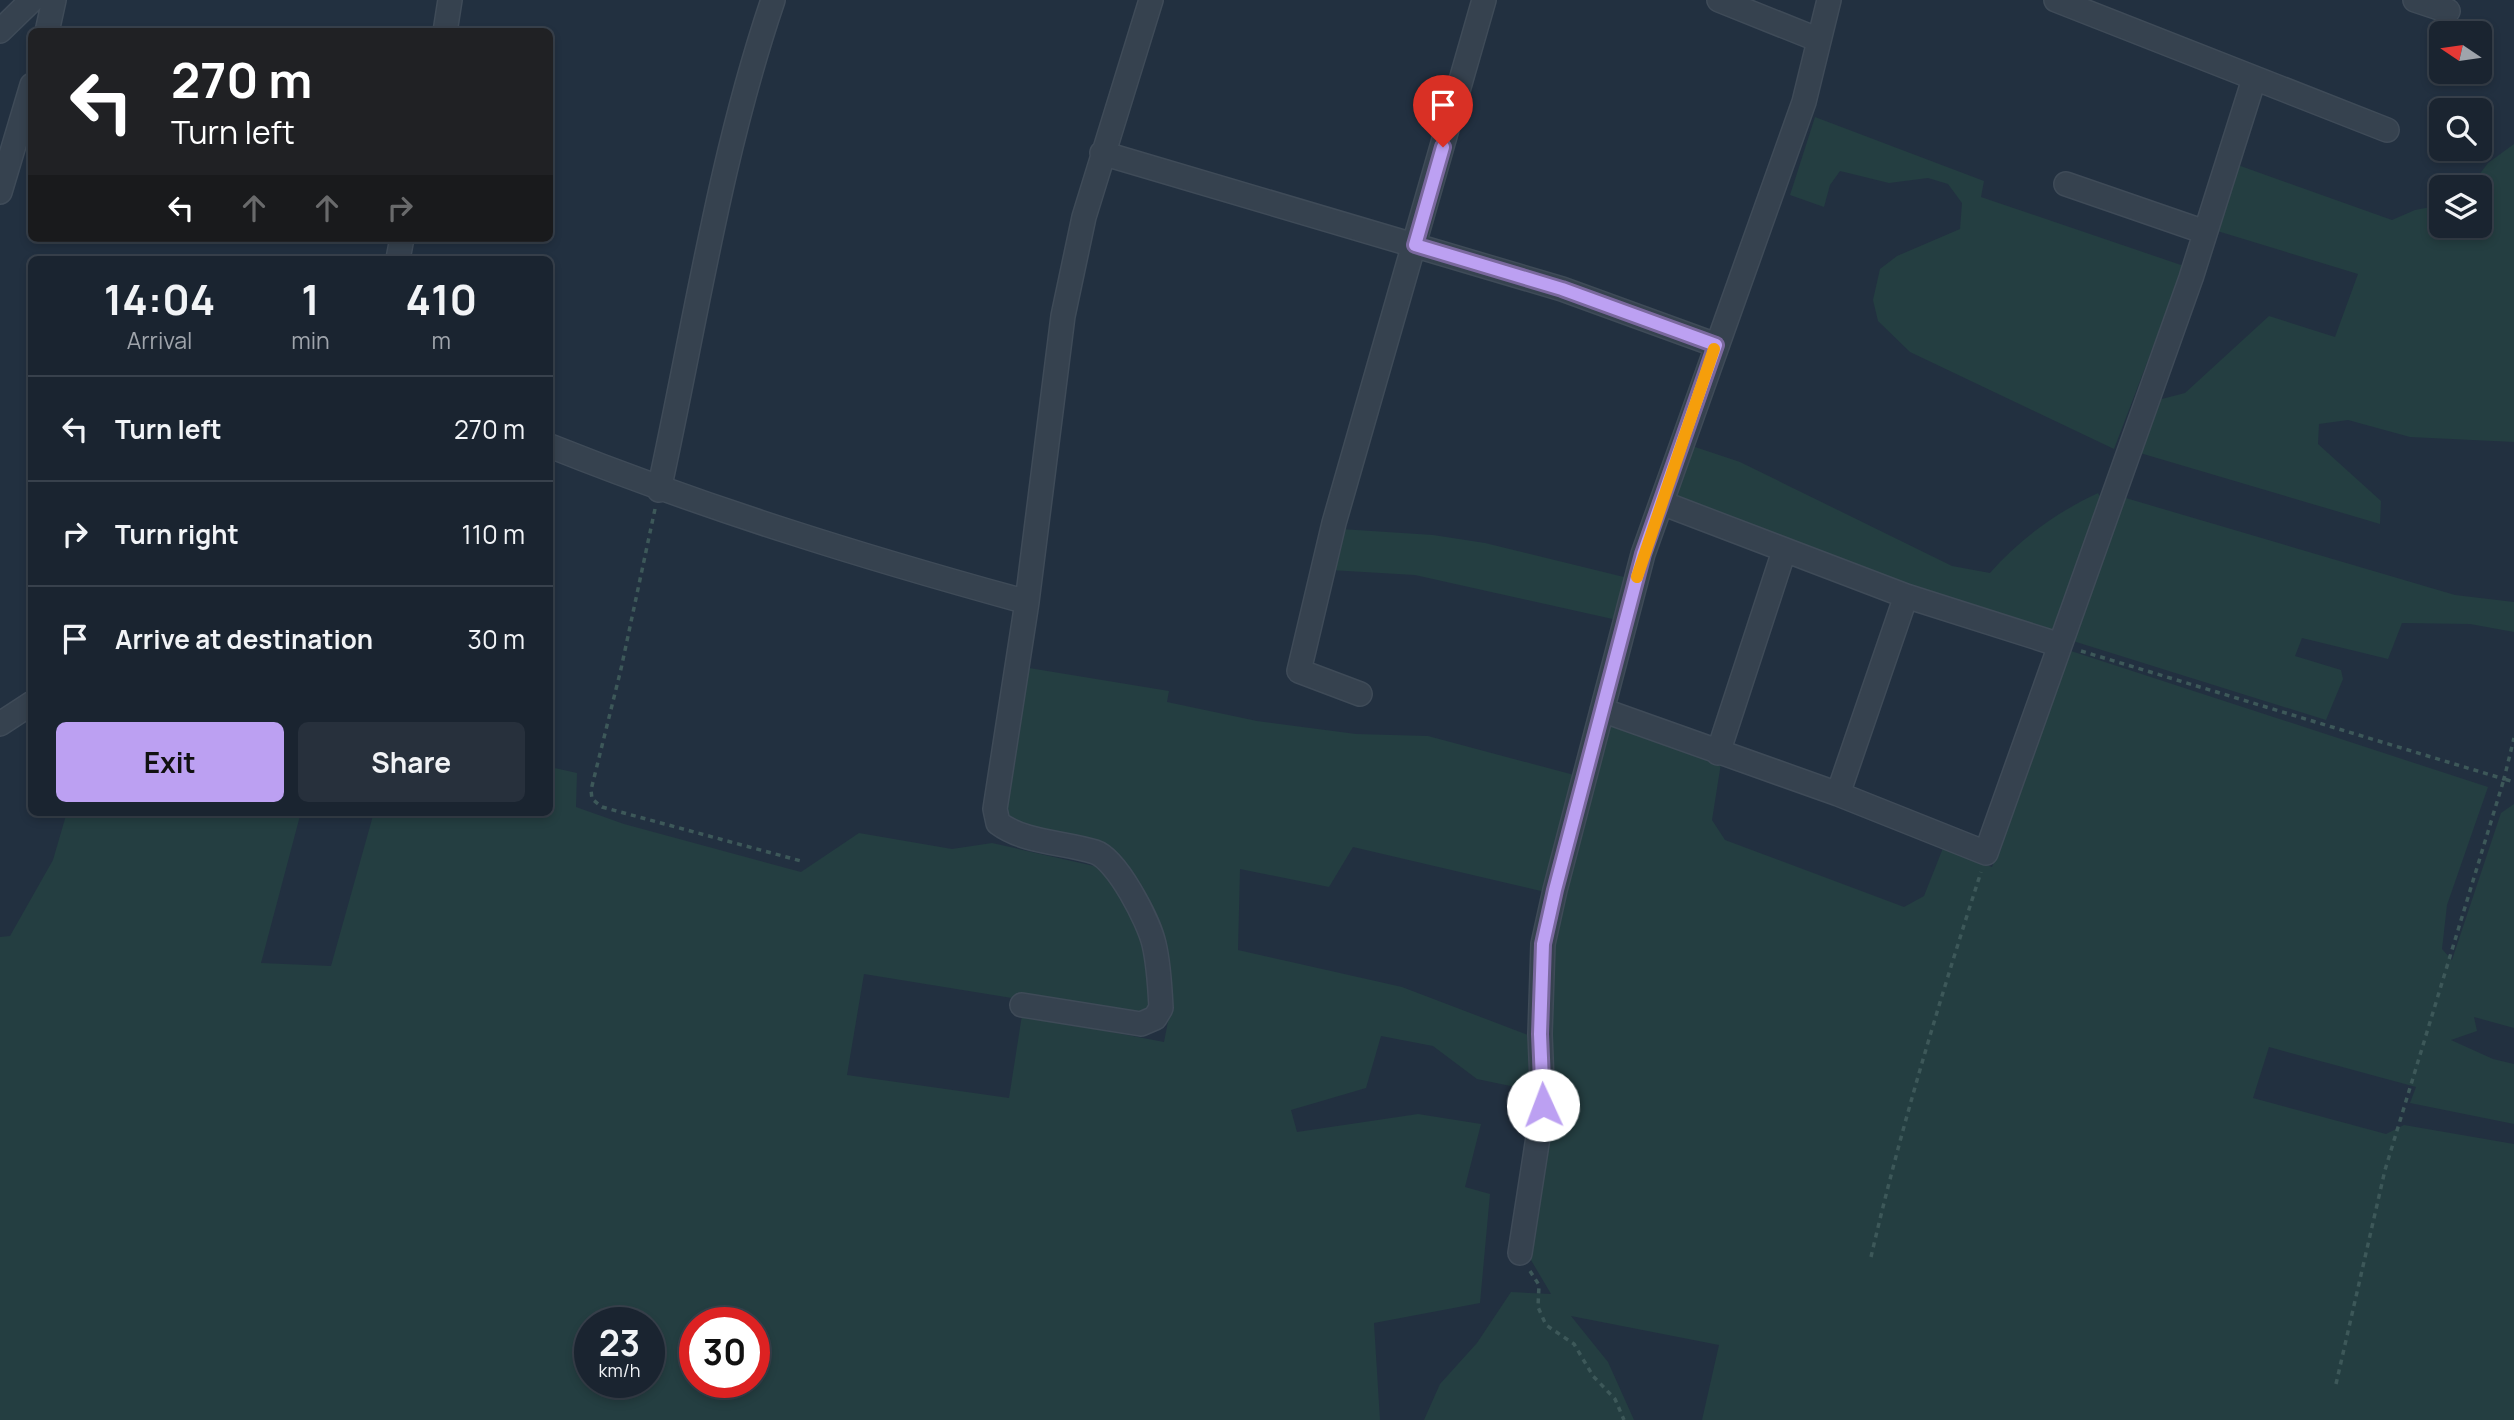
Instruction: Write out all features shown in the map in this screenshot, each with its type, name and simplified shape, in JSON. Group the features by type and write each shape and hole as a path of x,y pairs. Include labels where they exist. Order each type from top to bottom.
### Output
{"street":[{"path":"0,32 32,0"},
{"path":"48,28 54,0"},
{"path":"446,28 450,0"},
{"path":"659,490 725,172 752,62 773,0"},
{"path":"1022,1005 1141,1024 1154,1018 1161,1008 1155,945 1148,925 1113,865 1097,853 1012,833 998,823 995,810 1027,602 1063,316 1084,217 1151,0"},
{"path":"1360,694 1299,671 1334,523 1484,0"},
{"path":"1719,0 1819,40"},
{"path":"1520,1253 1543,1105 1540,1034 1543,944 1643,554 1800,114 1829,0"},
{"path":"2056,0 2387,130"},
{"path":"2415,0 2448,11"},
{"path":"1602,710 1718,754 1838,794 1986,853 2205,232 2254,79"},
{"path":"0,192 28,98"},
{"path":"1102,153 1562,289 1716,345"},
{"path":"2066,184 2205,232"},
{"path":"553,447 659,490 846,552 1027,602"},
{"path":"1662,503 1906,596 2060,645"},
{"path":"1718,754 1784,551"},
{"path":"1838,794 1906,596"},
{"path":"0,724 28,706"}],"path":[{"path":"659,490 621,669 591,790 592,799 602,807 801,861"},
{"path":"2060,645 2514,782"},
{"path":"2336,1384 2385,1170 2504,779 2514,737"},
{"path":"1871,1257 1888,1184 1936,1012 1986,853"},
{"path":"1520,1253 1539,1286 1538,1307 1546,1325 1574,1344 1592,1376 1615,1399 1624,1420"}],"green space":[{"path":"1815,117 1984,181 1981,197 2184,266 2114,449 1910,352 1878,321 1873,300 1880,269 1897,256 1960,229 1962,203 1948,184 1928,178 1889,183 1840,171 1830,185 1824,207 1790,195"},
{"path":"2514,144 2514,442 2410,437 2348,420 2319,424 2318,444 2381,501 2380,524 2140,453 2158,400 2185,393 2269,316 2335,337 2358,274 2214,230 2235,164 2392,220 2429,207 2429,238 2492,238 2492,175 2479,175 2492,160"},
{"path":"1692,446 1740,462 1952,566 1990,573 2014,549 2054,518 2098,493 2100,497 2053,635 1968,614 1671,495"},
{"path":"2119,496 2455,595 2514,602 2514,632 2470,624 2402,623 2388,659 2302,638 2295,656 2341,670 2343,679 2326,720 2073,641"},
{"path":"1341,529 1433,535 1485,543 1628,578 1617,620 1415,575 1330,570"},
{"path":"2071,651 2488,787 2447,905 2442,949 2452,960 2501,813 2514,804 2514,1028 2474,1017 2477,1031 2451,1040 2493,1059 2514,1064 2514,1124 2410,1103 2416,1087 2269,1047 2253,1098 2386,1134 2404,1125 2514,1144 2514,1420 1702,1420 1719,1345 1571,1316 1608,1362 1634,1420 1424,1420 1440,1384 1477,1343 1511,1292 1551,1294 1528,1255 1553,939 1608,725 1721,763 1712,820 1725,840 1904,907 1924,896 1943,848 1992,867"},
{"path":"1023,667 1169,691 1167,702 1257,721 1356,734 1428,736 1578,776 1545,892 1353,847 1329,887 1240,869 1238,950 1402,987 1528,1035 1529,1090 1477,1079 1433,1046 1381,1036 1366,1088 1291,1110 1297,1132 1418,1114 1481,1124 1465,1187 1490,1194 1480,1303 1374,1323 1380,1420 0,1420 0,937 10,936 53,860 66,816 300,816 261,963 331,966 373,816 553,816 553,768 577,773 576,807 624,824 801,872 859,833 952,849 992,843 1094,866 1113,879 1142,925 1152,992 1149,1008 1135,1018 864,974 847,1075 1009,1098 1022,1015 1164,1042 1171,1006 1124,873 998,833"}],"slow traffic":[{"path":"1637,577 1714,349"}],"route":[{"path":"1443,147 1415,245 1562,289 1716,345 1643,554 1555,890 1543,944 1540,1034 1543,1105"}]}
